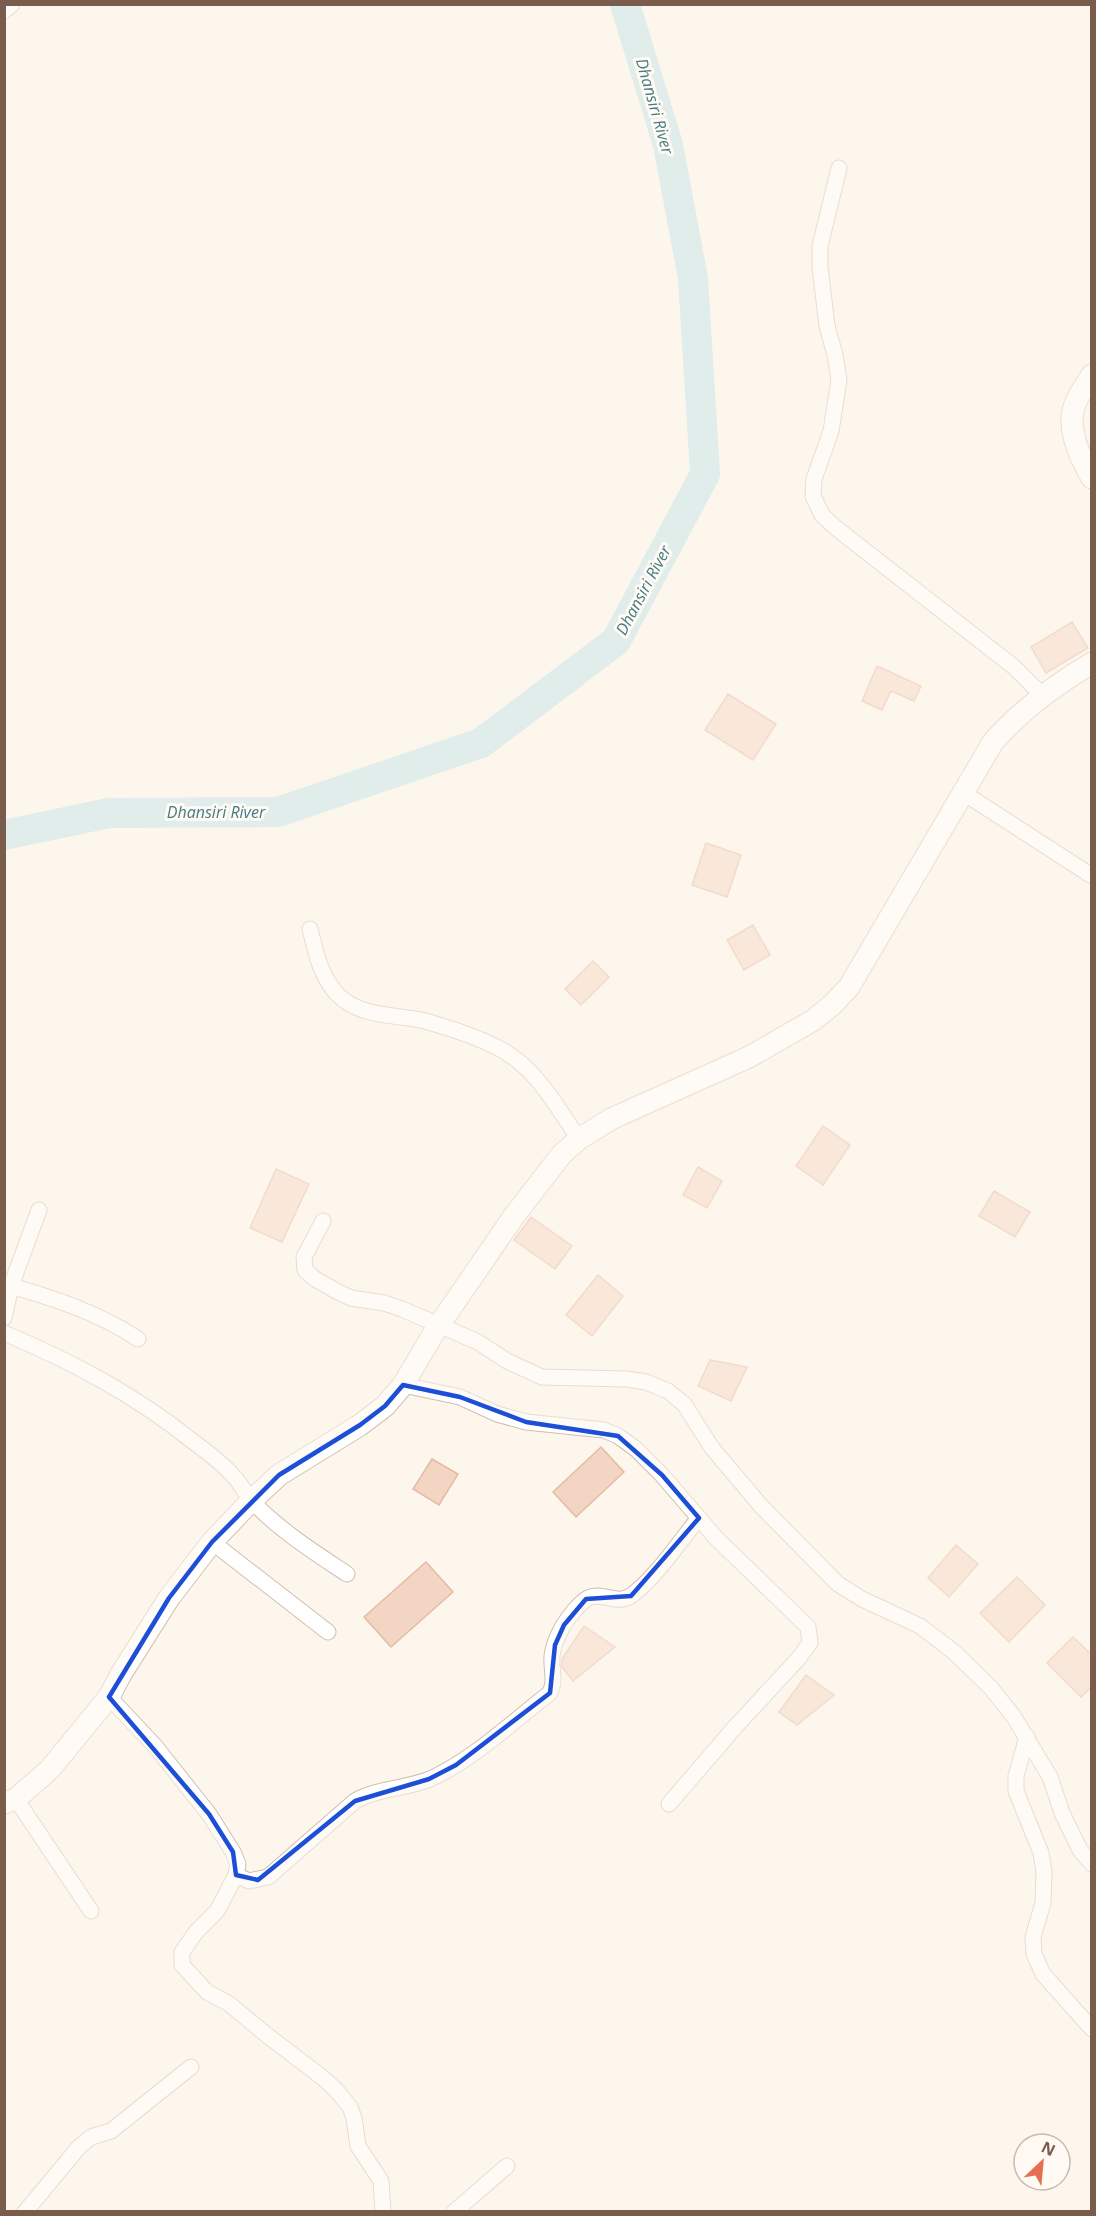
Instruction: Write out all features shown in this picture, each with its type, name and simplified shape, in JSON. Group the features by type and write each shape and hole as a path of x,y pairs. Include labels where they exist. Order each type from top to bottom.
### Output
{"street":[{"path":"4,11 12,4"},
{"path":"839,168 820,246 820,267 827,326 836,355 839,380 833,420 814,479 813,496 822,515 836,528 1014,667 1042,695"},
{"path":"1092,375 1075,405 1071,423 1085,467 1092,478"},
{"path":"92,1911 10,1801 50,1769 109,1697 169,1598 212,1542 279,1474 360,1425 385,1406 407,1378 437,1328 514,1216 562,1154 579,1139 612,1119 749,1057 812,1021 832,1005 849,987 993,742 1008,725 1042,695 1092,663"},
{"path":"962,792 1092,876"},
{"path":"310,929 318,964 339,996 375,1013 423,1021 507,1053 524,1065 540,1083 579,1139"},
{"path":"5,1308 39,1210"},
{"path":"323,1221 304,1257 305,1270 315,1279 351,1298 384,1303 402,1309 437,1328 478,1342 507,1361 542,1377 626,1379 646,1382 668,1391 684,1404 712,1448 760,1506 838,1584 862,1599 920,1626 954,1652 991,1689 1027,1737 1050,1777 1062,1813 1080,1850 1092,1864"},
{"path":"11,1286 56,1299 86,1311 117,1324 138,1339"},
{"path":"4,1333 82,1368 123,1391 195,1443 236,1479 251,1501 275,1523 347,1574"},
{"path":"407,1378 460,1397 497,1414 526,1422 604,1430 618,1436 636,1449 663,1475 716,1538 808,1627 810,1643 798,1659 669,1804"},
{"path":"236,1875 249,1881 268,1877 355,1801 369,1793 429,1779 456,1765 475,1751 550,1693 554,1683 552,1664 555,1645 564,1625 586,1599 594,1596 619,1600 631,1596 649,1579 699,1518"},
{"path":"212,1542 328,1632"},
{"path":"109,1697 155,1746 209,1814 238,1864 236,1875 217,1911 187,1943 182,1952 182,1965 207,1992 228,2002 337,2091 350,2107 358,2146 381,2181 383,2211"},
{"path":"1027,1737 1016,1776 1016,1791 1041,1853 1044,1872 1043,1903 1033,1937 1034,1954 1043,1974 1092,2029"},
{"path":"25,2211 91,2137 111,2131 191,2067"},
{"path":"454,2211 507,2166"}],"highlighted area":[{"path":"403,1385 460,1397 526,1422 618,1436 662,1475 699,1518 631,1596 586,1599 564,1625 555,1645 550,1693 456,1765 429,1779 355,1801 258,1880 236,1875 233,1852 209,1814 109,1697 169,1598 212,1542 279,1475 360,1425 385,1406"}],"building":[{"path":"1072,622 1088,648 1046,673 1031,647"},
{"path":"877,666 921,686 914,701 891,691 882,710 862,701"},
{"path":"728,694 776,724 753,760 705,730"},
{"path":"706,843 741,855 727,897 692,885"},
{"path":"753,925 770,955 744,970 727,940"},
{"path":"593,961 609,977 581,1005 565,989"},
{"path":"823,1126 850,1145 823,1185 796,1166"},
{"path":"698,1167 722,1181 707,1208 683,1195"},
{"path":"276,1169 309,1184 282,1242 250,1228"},
{"path":"994,1191 1030,1212 1015,1237 979,1216"},
{"path":"531,1217 572,1246 555,1269 514,1240"},
{"path":"598,1275 623,1296 592,1336 566,1315"},
{"path":"710,1360 747,1367 731,1401 698,1386"},
{"path":"601,1447 624,1472 576,1517 553,1492"},
{"path":"432,1459 458,1474 439,1505 413,1489"},
{"path":"956,1545 978,1564 949,1597 928,1578"},
{"path":"426,1562 453,1592 391,1647 364,1617"},
{"path":"1017,1577 1045,1605 1009,1642 980,1613"},
{"path":"584,1626 615,1647 573,1681 562,1667 562,1659"},
{"path":"1073,1637 1092,1655 1092,1687 1081,1697 1047,1663"},
{"path":"806,1675 834,1695 797,1725 779,1712"}],"waterway":[{"name":"Dhansiri River","path":"4,835 109,813 278,812 481,743 616,641 705,474 693,278 668,145 625,4"}]}
